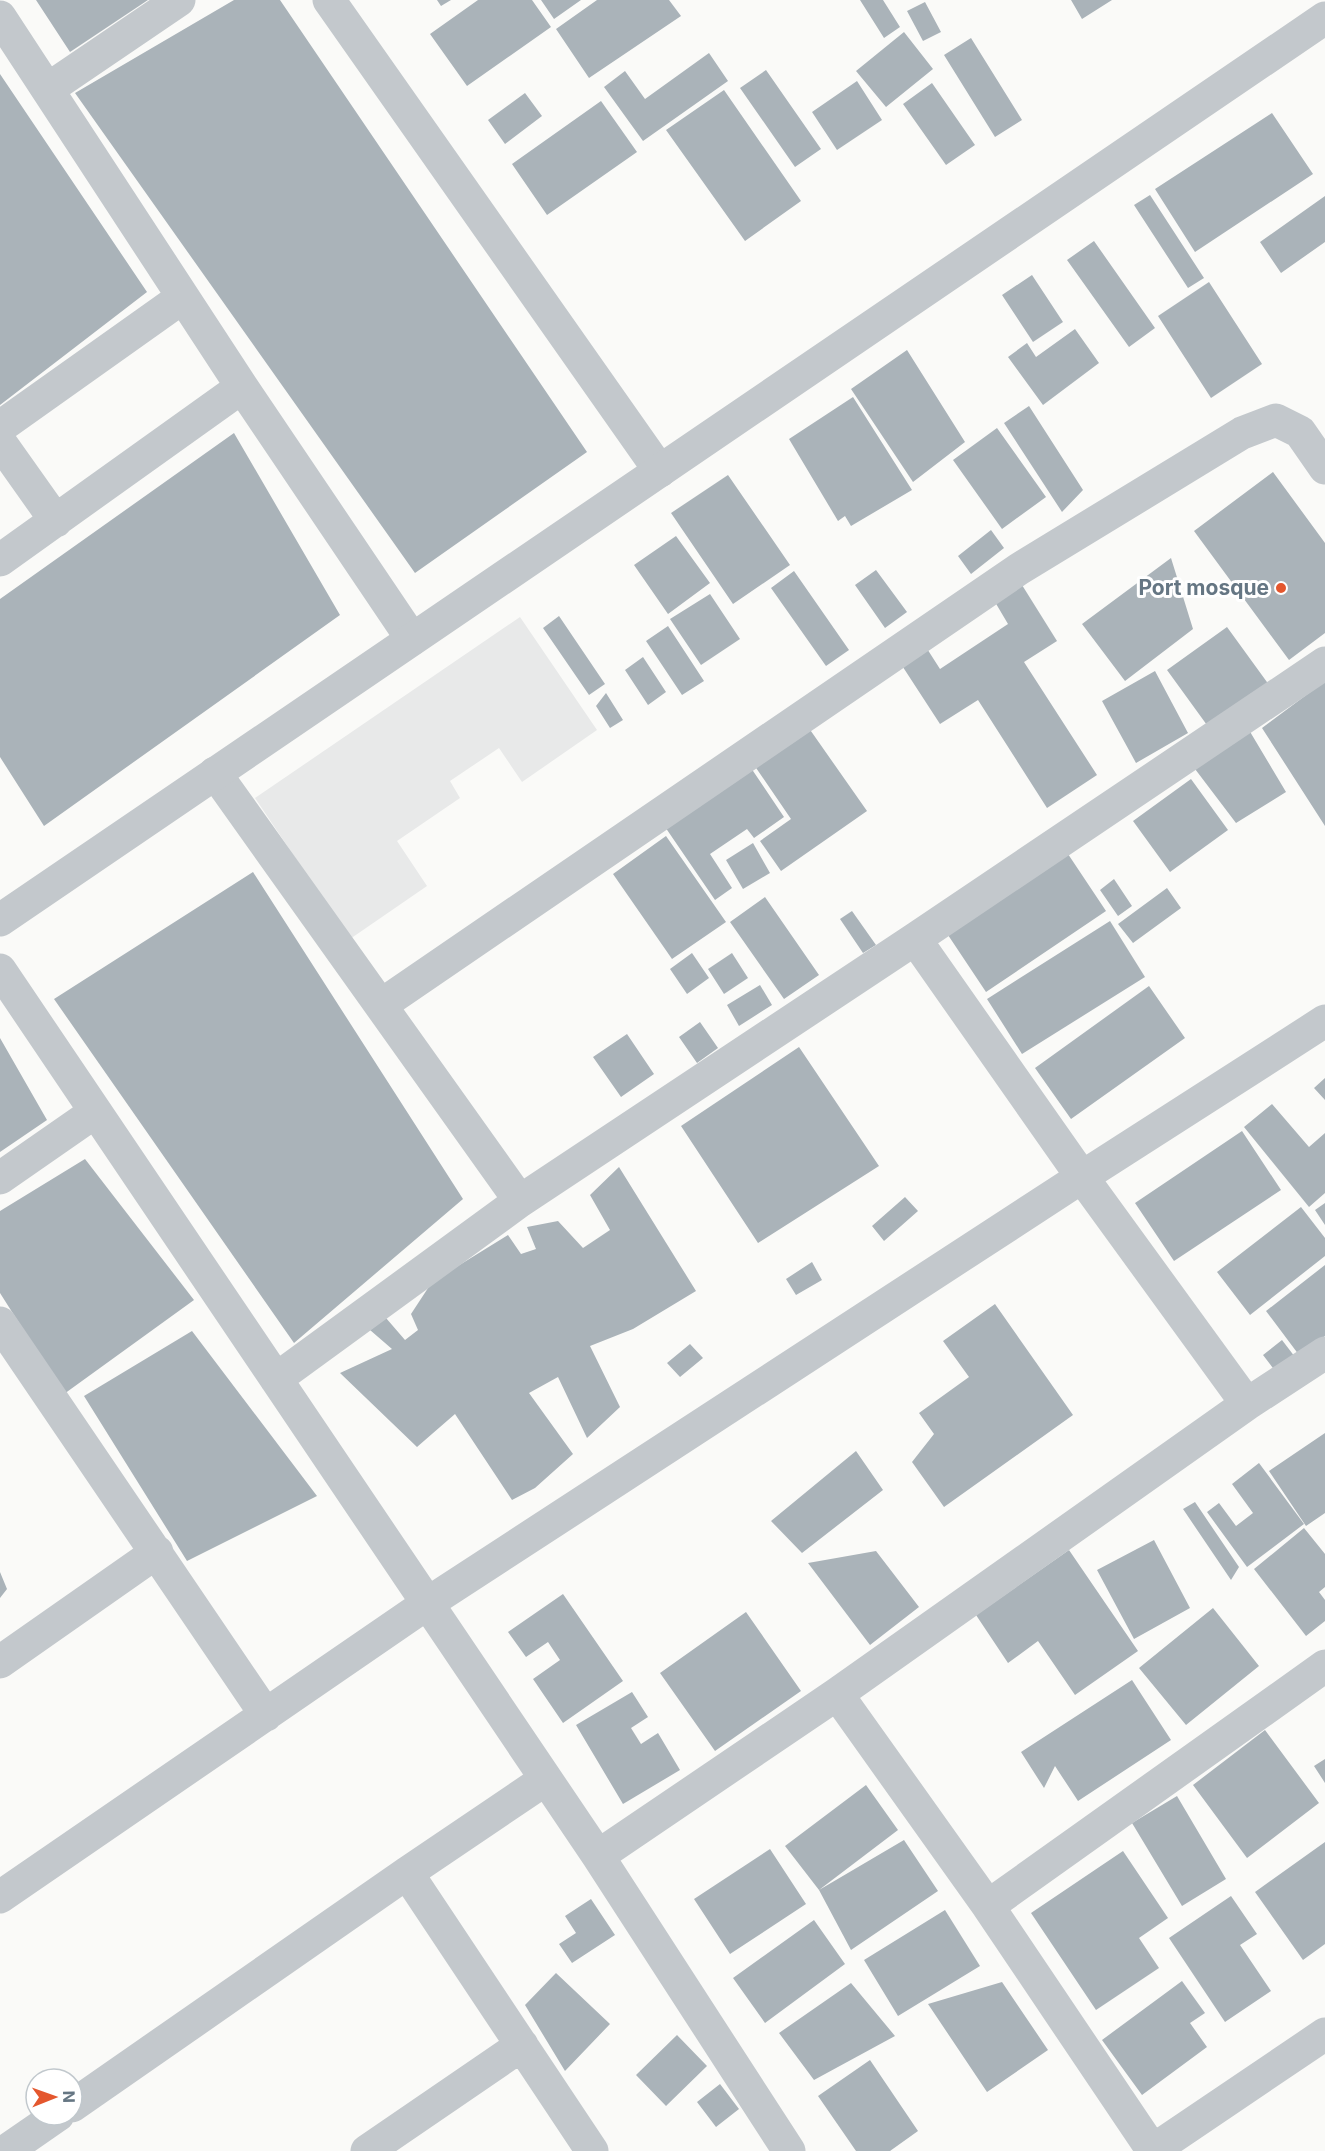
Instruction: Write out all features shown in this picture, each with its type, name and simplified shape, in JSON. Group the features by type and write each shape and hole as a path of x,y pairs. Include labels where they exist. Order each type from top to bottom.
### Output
{"street":[{"path":"48,89 179,0"},
{"path":"329,0 660,471"},
{"path":"0,17 242,387 412,639"},
{"path":"0,920 1325,18"},
{"path":"0,427 183,297"},
{"path":"0,560 242,387"},
{"path":"381,1005 1019,569 1242,433 1276,420 1300,432 1325,468"},
{"path":"0,442 56,521"},
{"path":"276,1379 520,1201 1325,663"},
{"path":"215,773 520,1201"},
{"path":"915,939 1082,1177 1247,1404"},
{"path":"0,970 598,1856 789,2151"},
{"path":"0,1897 428,1603 1325,1021"},
{"path":"0,1178 95,1112"},
{"path":"0,1323 266,1714"},
{"path":"598,1856 837,1694 1247,1404 1325,1353"},
{"path":"0,1662 156,1552"},
{"path":"988,1906 1325,1666"},
{"path":"837,1694 988,1906 1153,2151 1325,2034"},
{"path":"84,2098 546,1779"},
{"path":"407,1873 592,2151"},
{"path":"367,2151 522,2045"},
{"path":"6,2151 41,2127"}],"shaded area":[{"path":"520,617 597,730 522,782 499,748 450,781 460,798 397,841 427,886 350,939 255,798"}],"building":[{"path":"36,0 148,0 70,52"},
{"path":"234,0 280,0 587,452 415,573 75,93"},
{"path":"437,0 451,0 441,6"},
{"path":"478,0 532,0 551,27 467,86 430,34"},
{"path":"541,0 581,0 554,19"},
{"path":"597,0 669,0 681,16 589,78 556,29"},
{"path":"860,0 883,0 900,27 884,38"},
{"path":"1071,0 1112,0 1082,19"},
{"path":"925,2 941,32 923,41 907,11"},
{"path":"904,32 933,69 886,107 856,71"},
{"path":"971,38 1022,120 995,137 944,55"},
{"path":"709,53 728,81 643,141 604,87 625,71 645,99"},
{"path":"766,70 821,149 795,167 740,88"},
{"path":"0,74 147,292 0,405"},
{"path":"857,81 882,120 837,150 812,112"},
{"path":"932,83 975,145 946,165 903,104"},
{"path":"724,90 801,201 745,241 666,130"},
{"path":"525,93 542,116 505,144 488,120"},
{"path":"601,101 637,152 547,215 512,164"},
{"path":"1272,113 1313,174 1195,252 1155,189"},
{"path":"1150,195 1204,278 1188,288 1134,205"},
{"path":"1325,196 1325,242 1281,273 1260,242"},
{"path":"1094,241 1155,328 1129,347 1067,260"},
{"path":"1032,275 1063,322 1033,342 1002,295"},
{"path":"1209,282 1262,364 1211,398 1158,316"},
{"path":"1075,329 1099,363 1043,405 1008,357 1027,343 1036,357"},
{"path":"907,350 965,442 913,482 851,389"},
{"path":"853,397 912,490 851,526 845,516 838,521 789,439"},
{"path":"1029,406 1083,490 1062,512 1004,423"},
{"path":"997,428 1046,497 1002,529 953,460"},
{"path":"234,433 340,615 44,826 0,757 0,599"},
{"name":"Port mosque","path":"1273,472 1325,543 1325,633 1289,660 1194,531"},
{"path":"728,475 790,565 733,604 671,513"},
{"path":"991,530 1004,548 971,574 958,556"},
{"path":"676,536 710,583 668,614 634,565"},
{"path":"1171,558 1193,629 1125,681 1082,624"},
{"path":"876,570 907,612 885,628 855,585"},
{"path":"794,571 849,650 826,666 771,588"},
{"path":"1022,585 1057,641 1024,662 1097,775 1047,808 978,700 940,724 899,661 924,644 940,669 1008,624 995,602"},
{"path":"710,594 740,639 701,665 670,619"},
{"path":"559,616 605,684 589,695 543,628"},
{"path":"668,626 704,681 682,695 646,641"},
{"path":"1227,627 1272,689 1212,732 1167,670"},
{"path":"643,657 666,692 648,705 625,670"},
{"path":"1155,671 1188,733 1136,763 1102,701"},
{"path":"1325,681 1325,826 1262,728"},
{"path":"606,693 623,720 610,728 596,706"},
{"path":"806,724 867,811 781,871 760,841 791,819 752,762"},
{"path":"1249,730 1286,792 1236,823 1192,765"},
{"path":"747,762 784,817 754,838 747,829 710,854 732,888 715,900 661,821"},
{"path":"1191,779 1228,830 1170,872 1133,821"},
{"path":"666,836 726,922 672,959 613,874"},
{"path":"753,843 770,873 743,889 726,860"},
{"path":"1068,854 1106,911 986,992 948,935"},
{"path":"253,872 463,1199 294,1343 54,999"},
{"path":"1114,879 1132,906 1118,916 1100,890"},
{"path":"1167,888 1181,908 1133,943 1118,924"},
{"path":"765,897 819,975 784,999 730,922"},
{"path":"852,911 876,945 863,953 840,919"},
{"path":"1110,921 1145,977 1022,1054 987,999"},
{"path":"692,953 709,978 687,994 670,969"},
{"path":"732,953 748,978 724,994 708,969"},
{"path":"760,985 772,1005 739,1026 727,1005"},
{"path":"1149,986 1185,1038 1071,1119 1035,1068"},
{"path":"700,1022 718,1048 697,1063 679,1037"},
{"path":"627,1034 654,1074 621,1097 593,1057"},
{"path":"0,1038 47,1120 0,1152"},
{"path":"799,1047 879,1166 758,1243 681,1126"},
{"path":"1325,1078 1325,1100 1314,1088"},
{"path":"1272,1104 1309,1147 1325,1133 1325,1193 1309,1207 1244,1127"},
{"path":"1242,1131 1281,1190 1174,1261 1135,1203"},
{"path":"85,1159 194,1300 64,1394 0,1293 0,1211"},
{"path":"619,1167 696,1291 633,1329 590,1346 620,1407 587,1438 558,1377 529,1393 573,1454 535,1488 512,1500 455,1414 417,1447 340,1373 392,1349 370,1330 386,1318 405,1340 418,1330 411,1314 432,1282 508,1235 521,1254 536,1249 527,1227 558,1221 583,1248 610,1230 590,1195"},
{"path":"905,1197 918,1211 884,1241 872,1226"},
{"path":"1325,1203 1325,1225 1315,1210"},
{"path":"1301,1207 1325,1238 1325,1256 1250,1315 1217,1272"},
{"path":"812,1262 822,1280 796,1295 786,1279"},
{"path":"1325,1265 1325,1336 1299,1355 1266,1311"},
{"path":"995,1304 1073,1415 944,1507 912,1462 934,1434 919,1413 969,1377 943,1341"},
{"path":"192,1331 317,1496 187,1561 84,1396"},
{"path":"1282,1340 1295,1357 1276,1372 1263,1355"},
{"path":"690,1344 703,1358 680,1377 667,1363"},
{"path":"1325,1433 1325,1513 1306,1526 1269,1471"},
{"path":"856,1451 883,1490 802,1553 771,1521"},
{"path":"1259,1463 1304,1524 1247,1567 1207,1512 1219,1503 1236,1526 1253,1513 1232,1484"},
{"path":"1195,1502 1239,1567 1231,1580 1183,1509"},
{"path":"1304,1528 1325,1554 1325,1587 1319,1592 1325,1600 1325,1621 1306,1636 1254,1569"},
{"path":"1154,1540 1190,1608 1134,1639 1097,1570"},
{"path":"1069,1550 1138,1651 1075,1695 1038,1641 1008,1663 976,1615"},
{"path":"876,1551 919,1607 870,1645 808,1563"},
{"path":"0,1572 7,1589 0,1598"},
{"path":"563,1594 623,1681 563,1723 533,1679 560,1660 548,1642 526,1657 508,1632"},
{"path":"1213,1608 1259,1666 1186,1725 1139,1668"},
{"path":"746,1612 801,1691 715,1751 660,1673"},
{"path":"1132,1680 1171,1740 1078,1801 1055,1766 1044,1788 1021,1752"},
{"path":"632,1692 648,1717 631,1728 641,1744 658,1733 680,1770 623,1804 576,1725"},
{"path":"1265,1730 1319,1803 1247,1858 1193,1785"},
{"path":"1325,1759 1325,1783 1314,1766"},
{"path":"866,1785 898,1830 819,1890 785,1846"},
{"path":"1177,1796 1226,1879 1182,1906 1132,1823"},
{"path":"904,1840 938,1891 851,1950 819,1890"},
{"path":"1325,1842 1325,1944 1303,1960 1255,1892"},
{"path":"770,1849 806,1904 730,1954 694,1899"},
{"path":"1123,1851 1168,1918 1139,1938 1159,1968 1096,2010 1031,1913"},
{"path":"1231,1896 1257,1934 1240,1945 1271,1991 1225,2022 1169,1938"},
{"path":"591,1899 615,1935 572,1963 559,1944 576,1933 565,1916"},
{"path":"945,1910 980,1966 898,2016 864,1960"},
{"path":"814,1920 845,1964 765,2023 733,1978"},
{"path":"556,1973 610,2024 565,2071 525,2005"},
{"path":"1182,1981 1205,2013 1190,2023 1207,2047 1142,2095 1102,2040"},
{"path":"1002,1982 1048,2050 987,2092 928,2004"},
{"path":"851,1983 895,2036 814,2080 779,2033"},
{"path":"677,2035 707,2066 666,2106 636,2075"},
{"path":"870,2060 918,2131 890,2151 856,2151 818,2096"},
{"path":"720,2084 739,2109 716,2127 697,2102"}],"place":[{"name":"Port mosque","path":"1281,588"}]}
